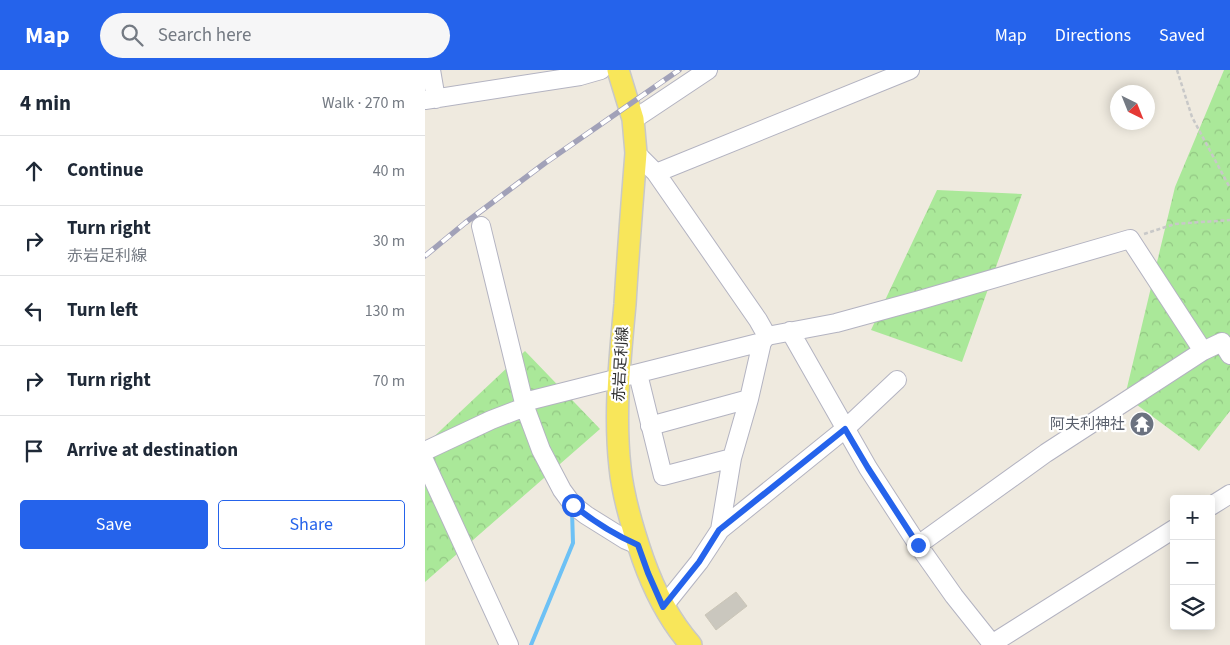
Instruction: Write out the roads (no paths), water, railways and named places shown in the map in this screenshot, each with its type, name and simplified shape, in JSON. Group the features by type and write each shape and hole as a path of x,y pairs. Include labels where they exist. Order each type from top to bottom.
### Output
{"main road":[{"name":"赤岩足利線","path":"618,70 633,119 636,152 628,376 618,431 620,467 623,489 638,545 648,573 663,607 686,644"}],"street":[{"path":"431,70 430,99 580,76 601,70"},
{"path":"633,119 708,70"},
{"path":"656,173 910,70"},
{"path":"636,152 656,173 752,312 765,339 733,458 719,530"},
{"path":"481,226 524,404 541,450 562,490 573,505 626,540 638,545"},
{"path":"425,451 524,404 791,331 835,323 920,300 1130,239 1203,351"},
{"path":"791,331 868,468 918,545 954,596 992,644 1170,532"},
{"path":"918,545 1046,453 1203,351 1222,342 1230,356"},
{"path":"628,376 650,426 663,476 733,458"},
{"path":"663,607 699,562 719,530 845,429 897,380"},
{"path":"650,426 749,399"},
{"path":"425,462 509,645"},
{"path":"1215,503 1230,494"}],"waterway":[{"path":"531,645 573,543 572,511"}],"railway":[{"path":"425,256 465,223 545,163 679,70"}],"place":[{"name":"阿夫利神社","path":"1142,424"}]}
